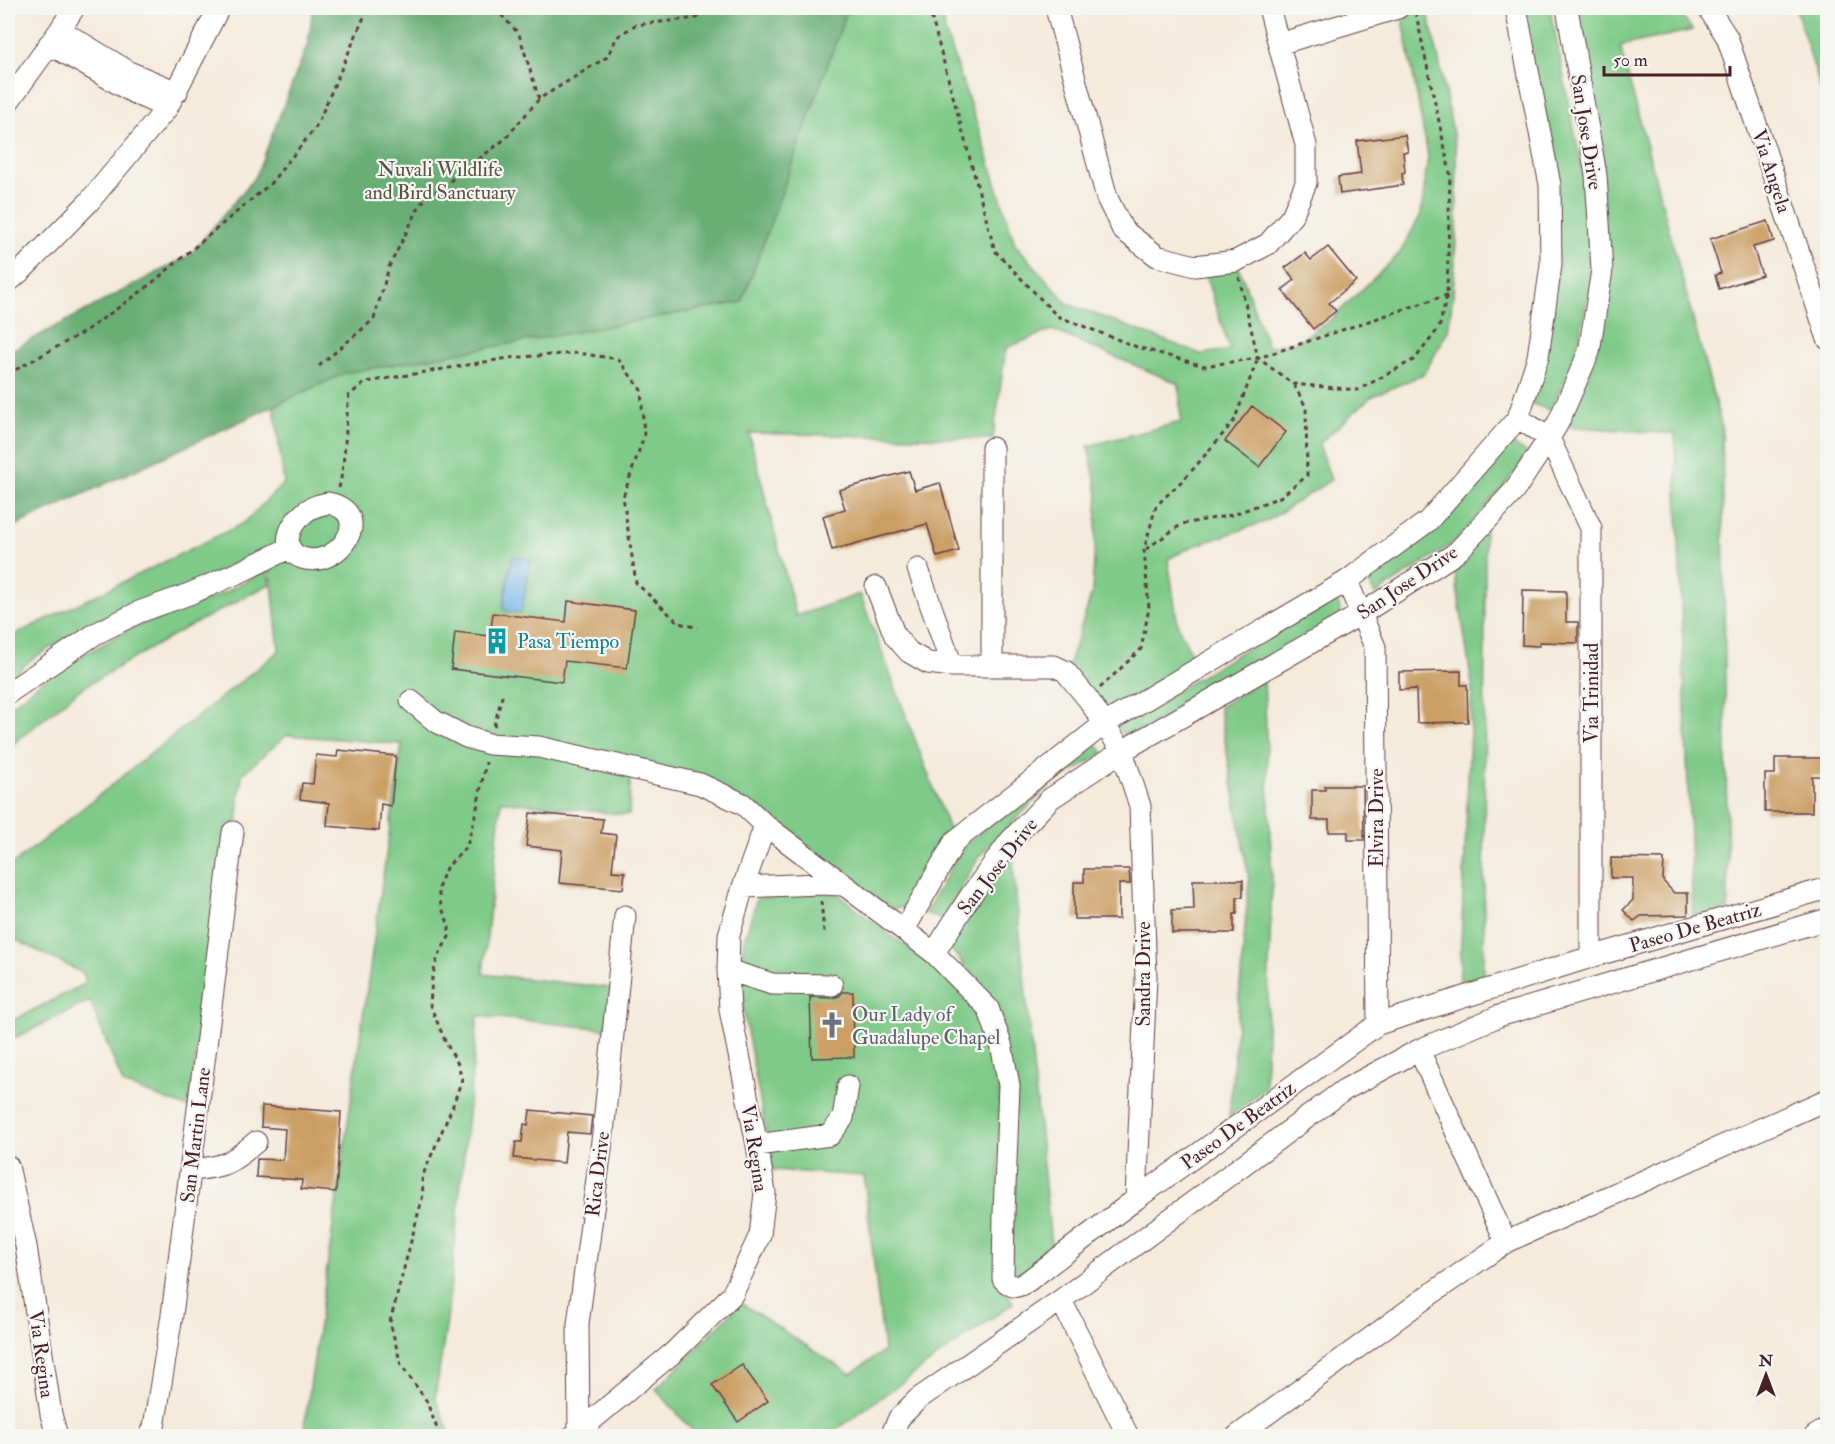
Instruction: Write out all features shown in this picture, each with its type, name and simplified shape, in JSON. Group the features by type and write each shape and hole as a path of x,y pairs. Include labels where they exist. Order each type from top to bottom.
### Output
{"street":[{"path":"8,102 74,8"},
{"path":"8,282 88,203 172,100 219,8"},
{"path":"1056,8 1107,198 1124,230 1157,256 1195,266 1236,261 1268,244 1292,216 1306,183 1306,145 1269,8"},
{"path":"1279,44 1398,8"},
{"name":"San Jose Drive","path":"904,930 955,842 1104,724 1347,581 1428,521 1518,418 1538,357 1551,264 1550,185 1516,8"},
{"name":"San Jose Drive","path":"934,953 970,895 1010,841 1050,799 1122,751 1361,614 1459,549 1514,490 1550,438 1589,352 1602,270 1596,175 1567,8"},
{"name":"Via Angela","path":"1708,8 1726,37 1827,339"},
{"path":"54,37 132,73 172,100"},
{"path":"1518,418 1550,438"},
{"name":"Via Trinidad","path":"1550,438 1591,528 1591,957"},
{"path":"992,448 992,666"},
{"path":"328,503 347,512 351,520 348,537 335,552 316,559 307,559 297,556 289,548 287,542 290,532 301,515 310,509 328,503"},
{"path":"8,693 94,634 139,612 240,572 289,548"},
{"path":"918,569 952,666"},
{"name":"Elvira Drive","path":"1347,581 1375,648 1378,1023"},
{"name":"Sandra Drive","path":"876,587 895,636 909,652 928,663 952,666 1054,666 1065,671 1088,699 1122,751 1140,806 1146,978 1136,1199"},
{"path":"411,701 435,721 466,737 489,744 539,747 700,784 743,804 765,825 934,953"},
{"name":"Via Regina","path":"576,1434 674,1352 732,1295 760,1235 765,1193 730,1010 728,969 729,935 765,825"},
{"name":"San Martin Lane","path":"150,1437 154,1427 172,1315 233,832"},
{"path":"743,887 842,885"},
{"name":"Paseo De Beatriz","path":"934,953 988,1008 1001,1044 1009,1085 1003,1279 1011,1287 1018,1287 1378,1023 1591,957 1827,888"},
{"name":"Rica Drive","path":"576,1434 578,1324 603,1133 625,916"},
{"path":"891,1437 899,1418 918,1399 1061,1300 1344,1090 1419,1050 1499,1016 1827,919"},
{"path":"728,969 772,984 831,985"},
{"path":"1419,1050 1506,1242"},
{"path":"757,1145 830,1135 843,1118 848,1086"},
{"path":"1237,1437 1428,1296 1506,1242 1827,1099"},
{"path":"191,1170 215,1168 231,1162 256,1142"},
{"name":"Via Regina","path":"8,1166 26,1246 51,1414 57,1437"},
{"path":"1061,1300 1128,1437"},
{"path":"1815,1437 1827,1428"}],"path":[{"path":"8,374 84,332 146,288 270,184 316,127 368,8"},
{"path":"495,8 519,33 539,99"},
{"path":"319,366 374,319 389,267 421,203 505,139 539,99 607,57 617,37 635,25 697,18 714,8"},
{"path":"929,8 995,251 1058,316 1137,347 1204,366 1258,358 1447,295"},
{"path":"1293,384 1358,390 1415,359 1439,328 1447,295 1450,173 1415,8"},
{"path":"1088,699 1141,649 1149,608 1144,550 1156,506 1189,474 1234,422 1258,358 1236,261"},
{"path":"335,505 344,467 349,395 366,382 508,358 577,353 618,359 641,390 644,436 623,498 636,584 680,623 698,628"},
{"path":"1144,550 1182,524 1232,515 1280,498 1307,476 1306,407 1293,384 1258,358"},
{"path":"441,1437 426,1400 401,1365 390,1322 423,1195 422,1177 462,1079 458,1064 446,1043 430,1005 432,978 438,956 449,937 449,925 441,906 438,889 446,868 467,846 489,744 503,693"},
{"path":"820,884 824,932"}],"green space":[{"name":"Nuvali Wildlife and Bird Sanctuary","path":"313,8 848,8 742,302 345,373 8,529 8,352 190,255 256,176 308,43"},
{"path":"848,8 943,8 945,32 984,144 1015,244 1068,304 1201,354 1230,350 1204,271 1237,263 1268,347 1296,342 1327,323 1400,253 1421,214 1428,156 1402,14 1427,9 1456,150 1457,219 1453,295 1448,331 1424,374 1371,397 1319,444 1331,480 1267,521 1191,547 1168,559 1178,626 1195,662 1113,711 1095,703 1066,673 1092,593 1098,494 1088,446 1181,422 1179,384 1052,330 1006,348 993,439 749,433 796,616 860,594 953,840 912,908 889,908 769,817 631,761 629,815 501,801 483,974 611,988 606,1029 478,1016 447,1320 435,1398 451,1436 425,1436 422,1431 415,1436 303,1436 402,744 287,735 242,774 237,823 227,824 189,1108 123,1084 90,1001 8,1041 8,1023 86,983 83,973 8,936 8,868 279,651 271,574 261,550 191,586 144,601 87,625 32,659 8,680 8,638 244,523 284,483 274,406 345,373 742,302"},
{"path":"1518,8 1550,8 1585,184 1591,282 1575,360 1550,410 1532,404 1559,260"},
{"path":"1572,8 1674,8 1693,30 1620,46 1722,428 1728,909 1693,922 1675,434 1565,426 1609,270"},
{"path":"1794,8 1827,8 1827,110 1797,12"},
{"path":"1510,442 1528,454 1504,486 1455,542 1375,595 1366,577"},
{"path":"1485,527 1484,984 1459,993 1472,685 1453,560"},
{"path":"267,569 270,584 180,631 79,690 8,748 8,708 51,674 127,630 222,594"},
{"path":"1336,595 1342,618 1126,740 1118,726"},
{"path":"1264,678 1272,881 1265,1088 1229,1117 1249,880 1219,707"},
{"path":"1094,741 1104,753 1051,784 980,855 943,920 925,913 963,846"},
{"path":"1012,855 1052,1254 1013,1279 996,1007 948,945 973,902"},
{"path":"821,893 838,894 892,937 925,958 977,1012 992,1048 999,1091 1000,1281 1013,1303 827,1436 697,1436 656,1389 741,1303 850,1374 884,1351 864,1176 773,1170 741,999 739,970 744,941 757,898"}],"water":[{"path":"512,556 531,559 521,613 503,610"}],"building":[{"path":"1405,135 1408,152 1403,152 1405,172 1402,173 1403,185 1340,194 1338,177 1361,174 1357,141"},
{"path":"1768,221 1774,241 1753,247 1762,275 1719,289 1715,275 1721,273 1710,239"},
{"path":"1328,247 1356,281 1329,303 1336,311 1313,329 1282,290 1295,280 1285,268 1305,253 1311,260"},
{"path":"1252,406 1286,432 1259,467 1225,441"},
{"path":"909,471 915,490 940,483 959,551 937,557 927,524 832,550 823,516 845,509 839,490"},
{"path":"1523,590 1566,591 1566,622 1578,622 1578,643 1539,642 1539,646 1522,645"},
{"name":"Pasa Tiempo","path":"568,601 635,610 627,668 565,661 562,682 451,669 455,632 490,636 493,613 566,622"},
{"path":"1461,671 1461,685 1467,685 1468,722 1417,723 1416,689 1399,690 1399,672"},
{"path":"338,750 396,756 391,806 381,804 379,831 327,826 329,803 300,799 302,783 313,784 316,755 337,757"},
{"path":"1775,758 1827,758 1827,776 1812,776 1812,812 1765,812 1765,774 1775,774"},
{"path":"1325,786 1363,786 1364,840 1348,840 1348,832 1329,832 1329,820 1312,820 1312,790 1325,790"},
{"path":"530,813 603,819 601,833 616,835 612,871 625,872 623,889 559,883 562,850 526,846"},
{"path":"1611,858 1664,859 1663,881 1674,893 1688,893 1688,915 1641,916 1634,921 1623,910 1633,900 1633,878 1611,878"},
{"path":"1084,869 1129,869 1130,884 1119,884 1119,919 1074,919 1074,882 1084,882"},
{"path":"1193,880 1243,880 1243,897 1237,897 1237,914 1234,914 1234,933 1172,933 1172,910 1194,909"},
{"name":"Our Lady of Guadalupe Chapel","path":"843,992 853,992 854,1057 812,1058 810,997 832,998"},
{"path":"262,1106 341,1112 336,1192 301,1189 302,1180 256,1177 257,1159 283,1160 285,1129 261,1127"},
{"path":"530,1110 592,1116 590,1134 567,1132 564,1163 514,1158 516,1142 522,1142 524,1124 528,1125"},
{"path":"742,1365 768,1401 738,1422 712,1385"}],"place":[{"name":"Pasa Tiempo","path":"497,641"},
{"name":"Our Lady of Guadalupe Chapel","path":"832,1025"}]}
